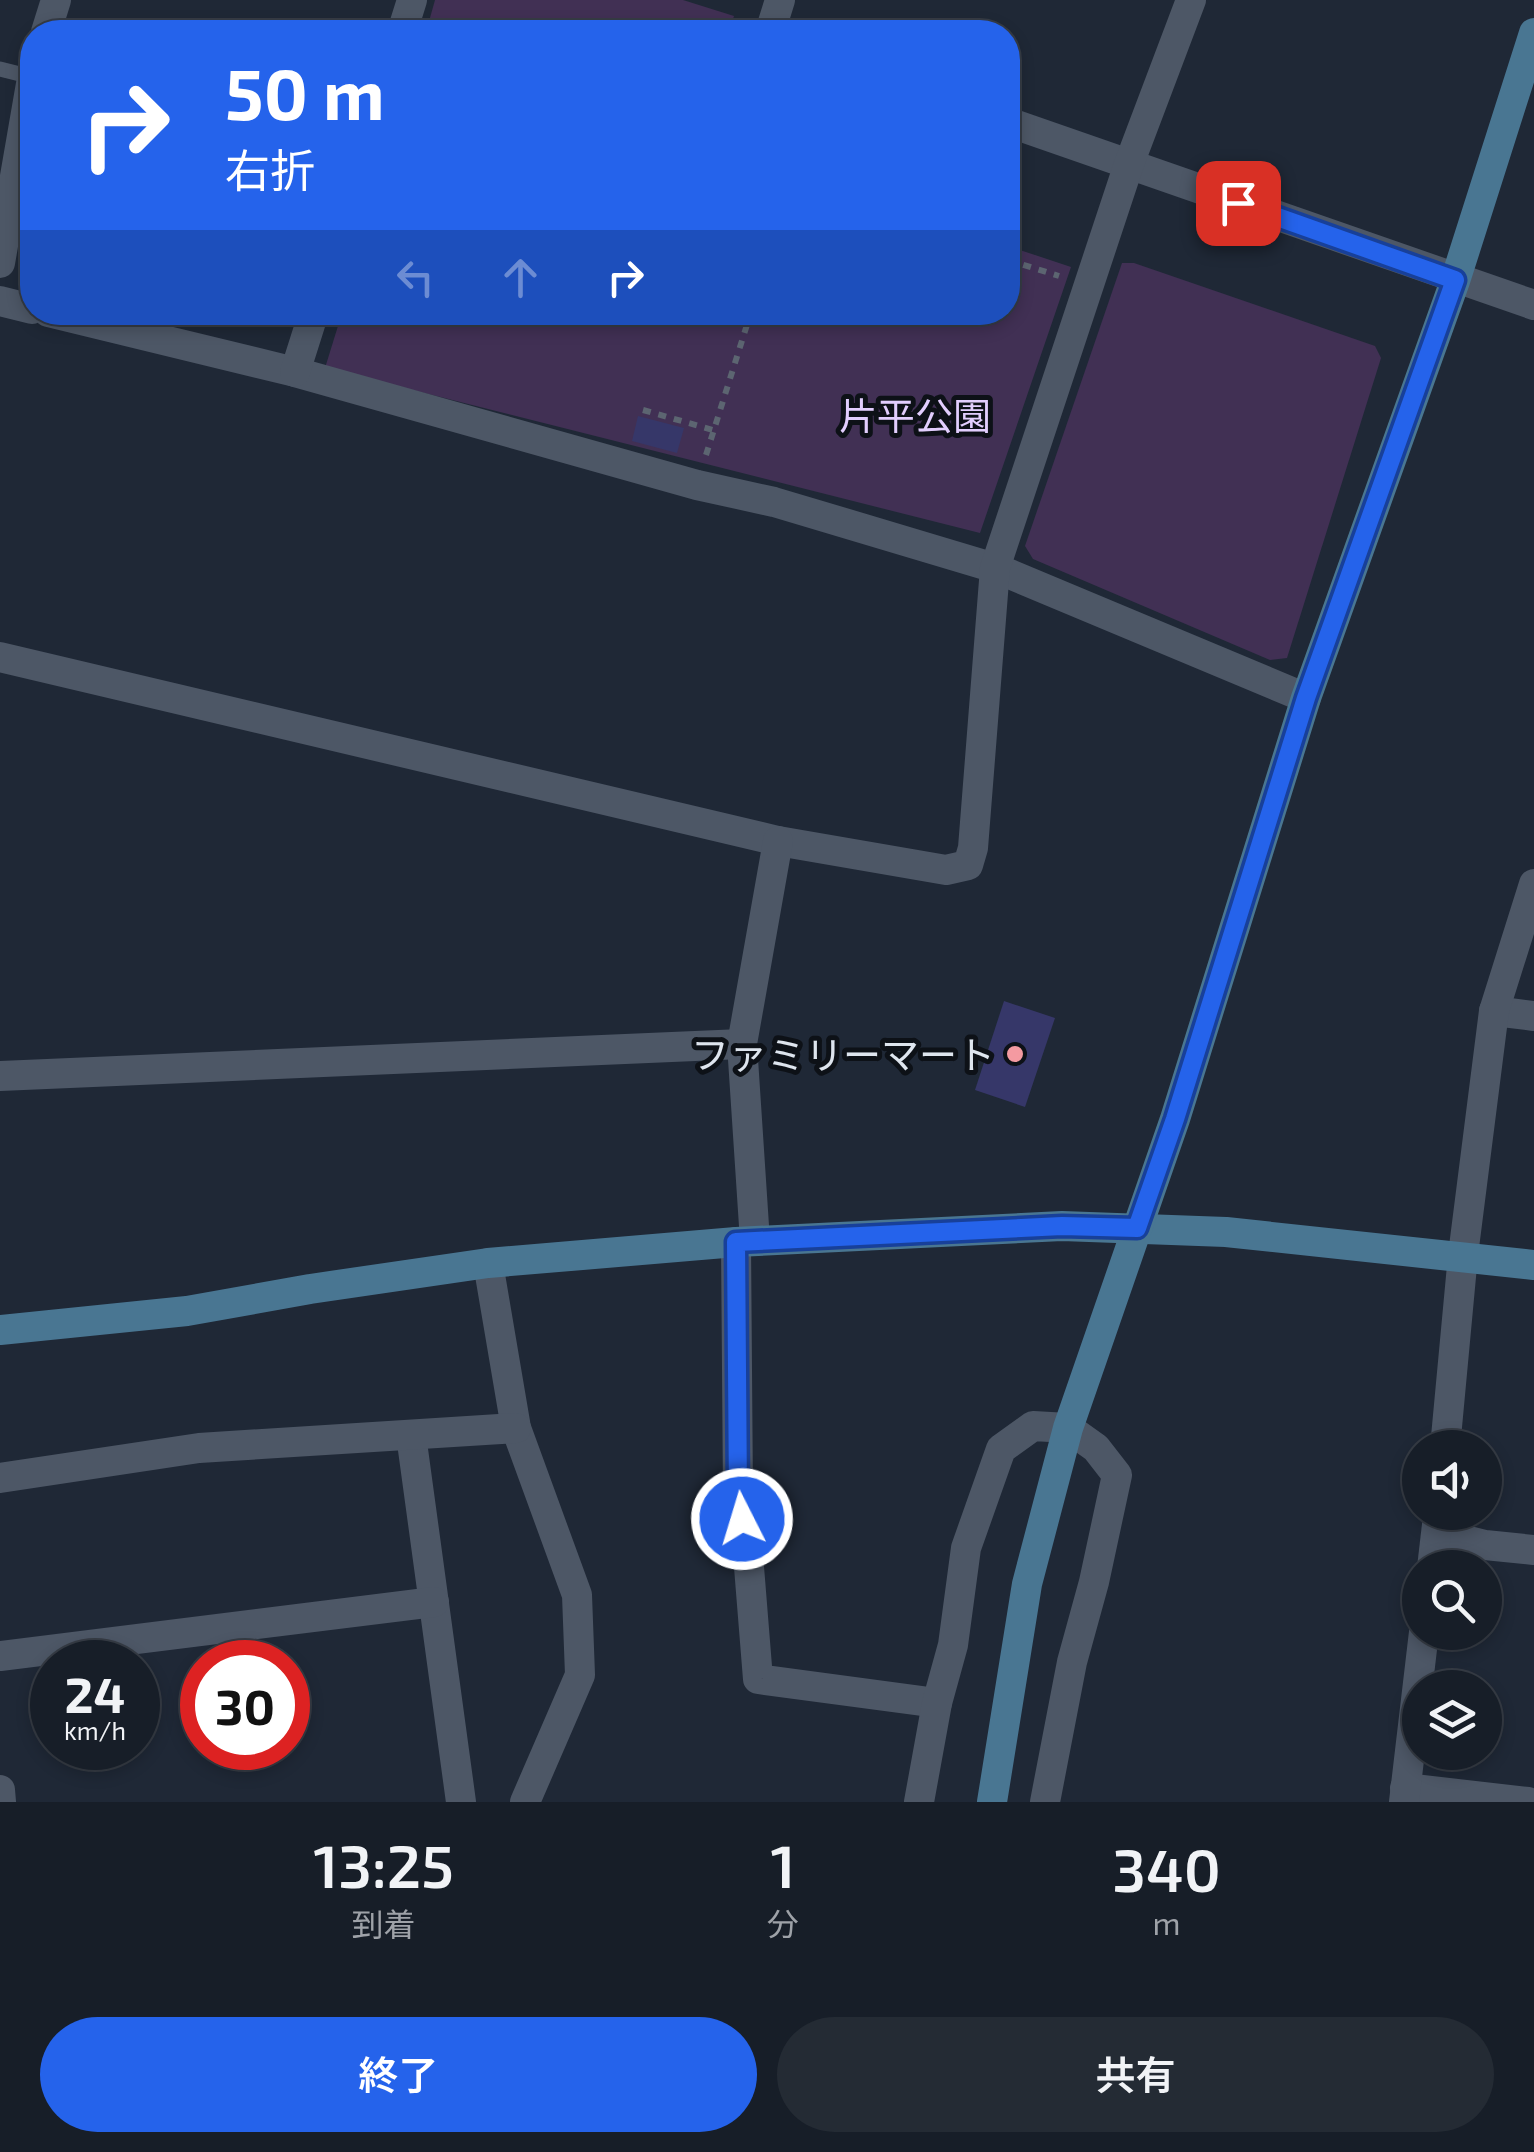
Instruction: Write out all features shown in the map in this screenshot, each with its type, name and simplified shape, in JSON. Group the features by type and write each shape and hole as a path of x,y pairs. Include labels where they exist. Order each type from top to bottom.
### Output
{"street":[{"path":"0,657 778,840 946,870 968,864 973,848 995,568 1129,164 1191,0"},
{"path":"992,1802 1028,1584 1068,1428 1175,1119 1306,698 1455,280 1534,33"},
{"path":"1020,126 1534,306"},
{"path":"0,263 20,147"},
{"path":"102,325 296,372 697,485 774,502 995,568 1306,698"},
{"path":"296,372 310,325"},
{"path":"778,840 742,1044 746,1242 738,1495 747,1542 758,1678 938,1702"},
{"path":"1447,1430 1463,1255 1494,1011 1534,884"},
{"path":"1494,1011 1534,1016"},
{"path":"0,1076 742,1044"},
{"path":"0,1330 187,1311 488,1263 746,1242 1062,1226 1226,1232 1534,1265"},
{"path":"488,1263 516,1428 577,1595 580,1674 524,1802"},
{"path":"919,1802 952,1645 966,1548 1001,1449 1033,1426 1068,1428 1096,1448 1117,1475 1072,1662 1044,1802"},
{"path":"0,1478 199,1448 516,1428"},
{"path":"411,1435 461,1802"},
{"path":"1453,1530 1485,1545 1534,1550"},
{"path":"0,1656 434,1602"},
{"path":"1422,1650 1405,1795 1528,1802"},
{"path":"0,1790 2,1802"}],"path":[{"path":"1020,264 1089,286"},
{"path":"697,485 747,325"},
{"path":"642,410 714,430"}],"green space":[{"path":"435,0 683,0 734,16 733,20 429,20"},
{"name":"片平公園","path":"1020,250 1071,267 980,533 325,368 338,325 1020,325"},
{"path":"1122,263 1134,263 1375,346 1381,358 1287,658 1270,660 1033,559 1025,546"}],"building":[{"path":"638,416 684,428 677,453 632,441"},
{"name":"ファミリーマート","path":"1004,1001 1055,1018 1025,1107 975,1090"}],"place":[{"name":"ファミリーマート","path":"1015,1054"}],"route":[{"path":"742,1519 738,1495 736,1242 1062,1226 1137,1228 1175,1119 1306,698 1455,280 1238,203"}]}
